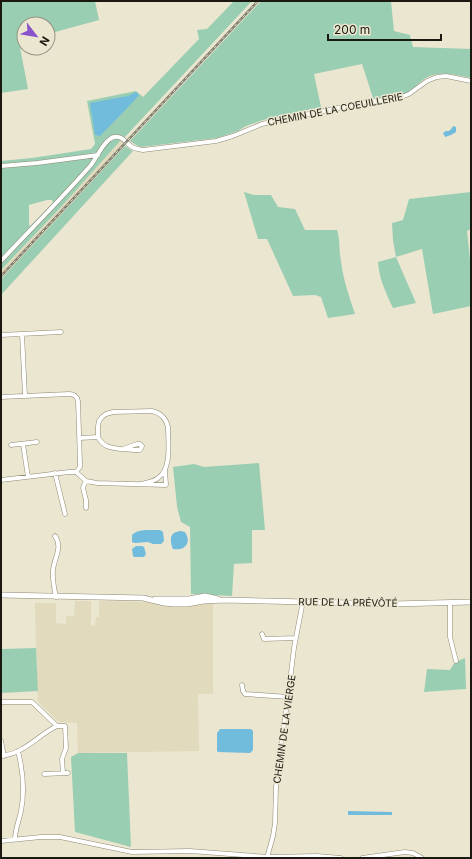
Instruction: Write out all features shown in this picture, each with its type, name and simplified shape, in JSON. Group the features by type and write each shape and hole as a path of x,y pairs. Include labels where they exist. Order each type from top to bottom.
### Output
{"street":[{"name":"CHEMIN DE LA COEUILLERIE","path":"98,155 105,144 113,137 121,138 135,148 143,150 216,141 233,136 262,124 368,102 403,97 427,81 437,77 446,76 471,81"},
{"path":"1,166 98,155"},
{"path":"1,261 98,155"},
{"path":"1,336 61,332"},
{"path":"22,334 25,396"},
{"path":"1,397 75,395 78,400 80,438 80,467 76,472"},
{"path":"123,449 108,447 102,443 98,437 98,426 102,417 108,412 152,411 158,413 164,418 168,425 168,458 165,470 166,484"},
{"path":"80,438 98,437"},
{"path":"11,445 37,442"},
{"path":"23,444 28,477"},
{"path":"140,484 157,479 165,470"},
{"path":"1,480 55,473 76,472 86,481 97,483 172,485"},
{"path":"55,473 65,514"},
{"path":"86,481 83,488 86,508"},
{"path":"55,536 58,543 58,551 53,572 56,596"},
{"name":"RUE DE LA PRÉVÔTÉ","path":"1,596 190,599 205,596 225,600 393,604 471,602"},
{"name":"CHEMIN DE LA VIERGE","path":"267,858 274,832 276,782 296,638 304,601"},
{"path":"450,603 450,637 456,661"},
{"path":"262,634 264,639 296,638"},
{"path":"242,685 245,694 288,697"},
{"path":"1,702 32,702 57,726"},
{"path":"1,741 3,756 24,748 42,734 57,726 65,726 66,748 63,758 66,773 44,774"},
{"path":"15,839 15,832 23,796 23,774 18,751"},
{"path":"1,841 60,837 132,852 190,851 267,858 317,856 341,858"},
{"path":"362,858 405,852 413,853 422,858"}],"shaded area":[{"path":"121,140 125,146 1,279 1,270 61,207"},
{"path":"75,601 91,601 91,625 95,626 96,617 99,617 99,601 213,603 213,694 198,694 199,751 78,753 77,723 59,722 38,702 35,603 56,603 56,623 66,624 66,616 74,616"}],"green space":[{"path":"1,1 95,1 99,20 56,32 56,16 16,16 16,56 22,56 28,89 1,93"},
{"path":"234,1 252,1 124,138 122,135 119,138 121,140 61,207 1,270 1,161 91,149 95,144 87,101 136,91 143,97 199,39 197,30 207,29","holes":["52,200 53,203 30,226 29,205"]},
{"path":"261,1 391,1 394,31 410,35 413,47 471,49 471,78 450,74 435,75 427,77 404,94 393,97 373,98 362,64 314,74 321,107 263,120 217,138 141,147 130,141"},
{"path":"125,146 133,151 1,295 1,279"},
{"path":"244,192 254,195 271,195 278,207 295,209 305,230 337,230 346,288 355,314 328,318 321,297 315,295 293,296 267,239 258,239"},
{"path":"471,192 471,229 467,231 471,269 471,306 433,314 422,249 396,257 392,223 403,220 409,199"},
{"path":"396,257 416,303 393,308 381,280 378,262"},
{"path":"259,463 265,530 252,530 252,563 234,564 232,596 191,594 190,527 181,522 177,507 173,467 194,464 204,467"},
{"path":"36,648 38,691 1,693 1,649"},
{"path":"465,658 466,689 424,692 427,669 450,670 455,662"},
{"path":"78,753 127,753 131,847 75,832 71,757"}],"water":[{"path":"136,92 139,95 132,103 100,136 95,135 90,103 128,96"},
{"path":"453,126 456,127 456,132 445,137 443,133 449,131"},
{"path":"143,530 160,530 163,532 164,541 161,544 132,542 132,535 137,532"},
{"path":"181,531 185,532 187,536 187,543 181,549 173,549 171,536 172,534"},
{"path":"136,546 144,547 146,554 144,557 133,556 132,549"},
{"path":"220,729 251,729 253,731 253,750 250,753 218,752 217,733"},
{"path":"348,811 392,812 392,815 348,815"}],"railway":[{"path":"1,276 258,1"}]}
